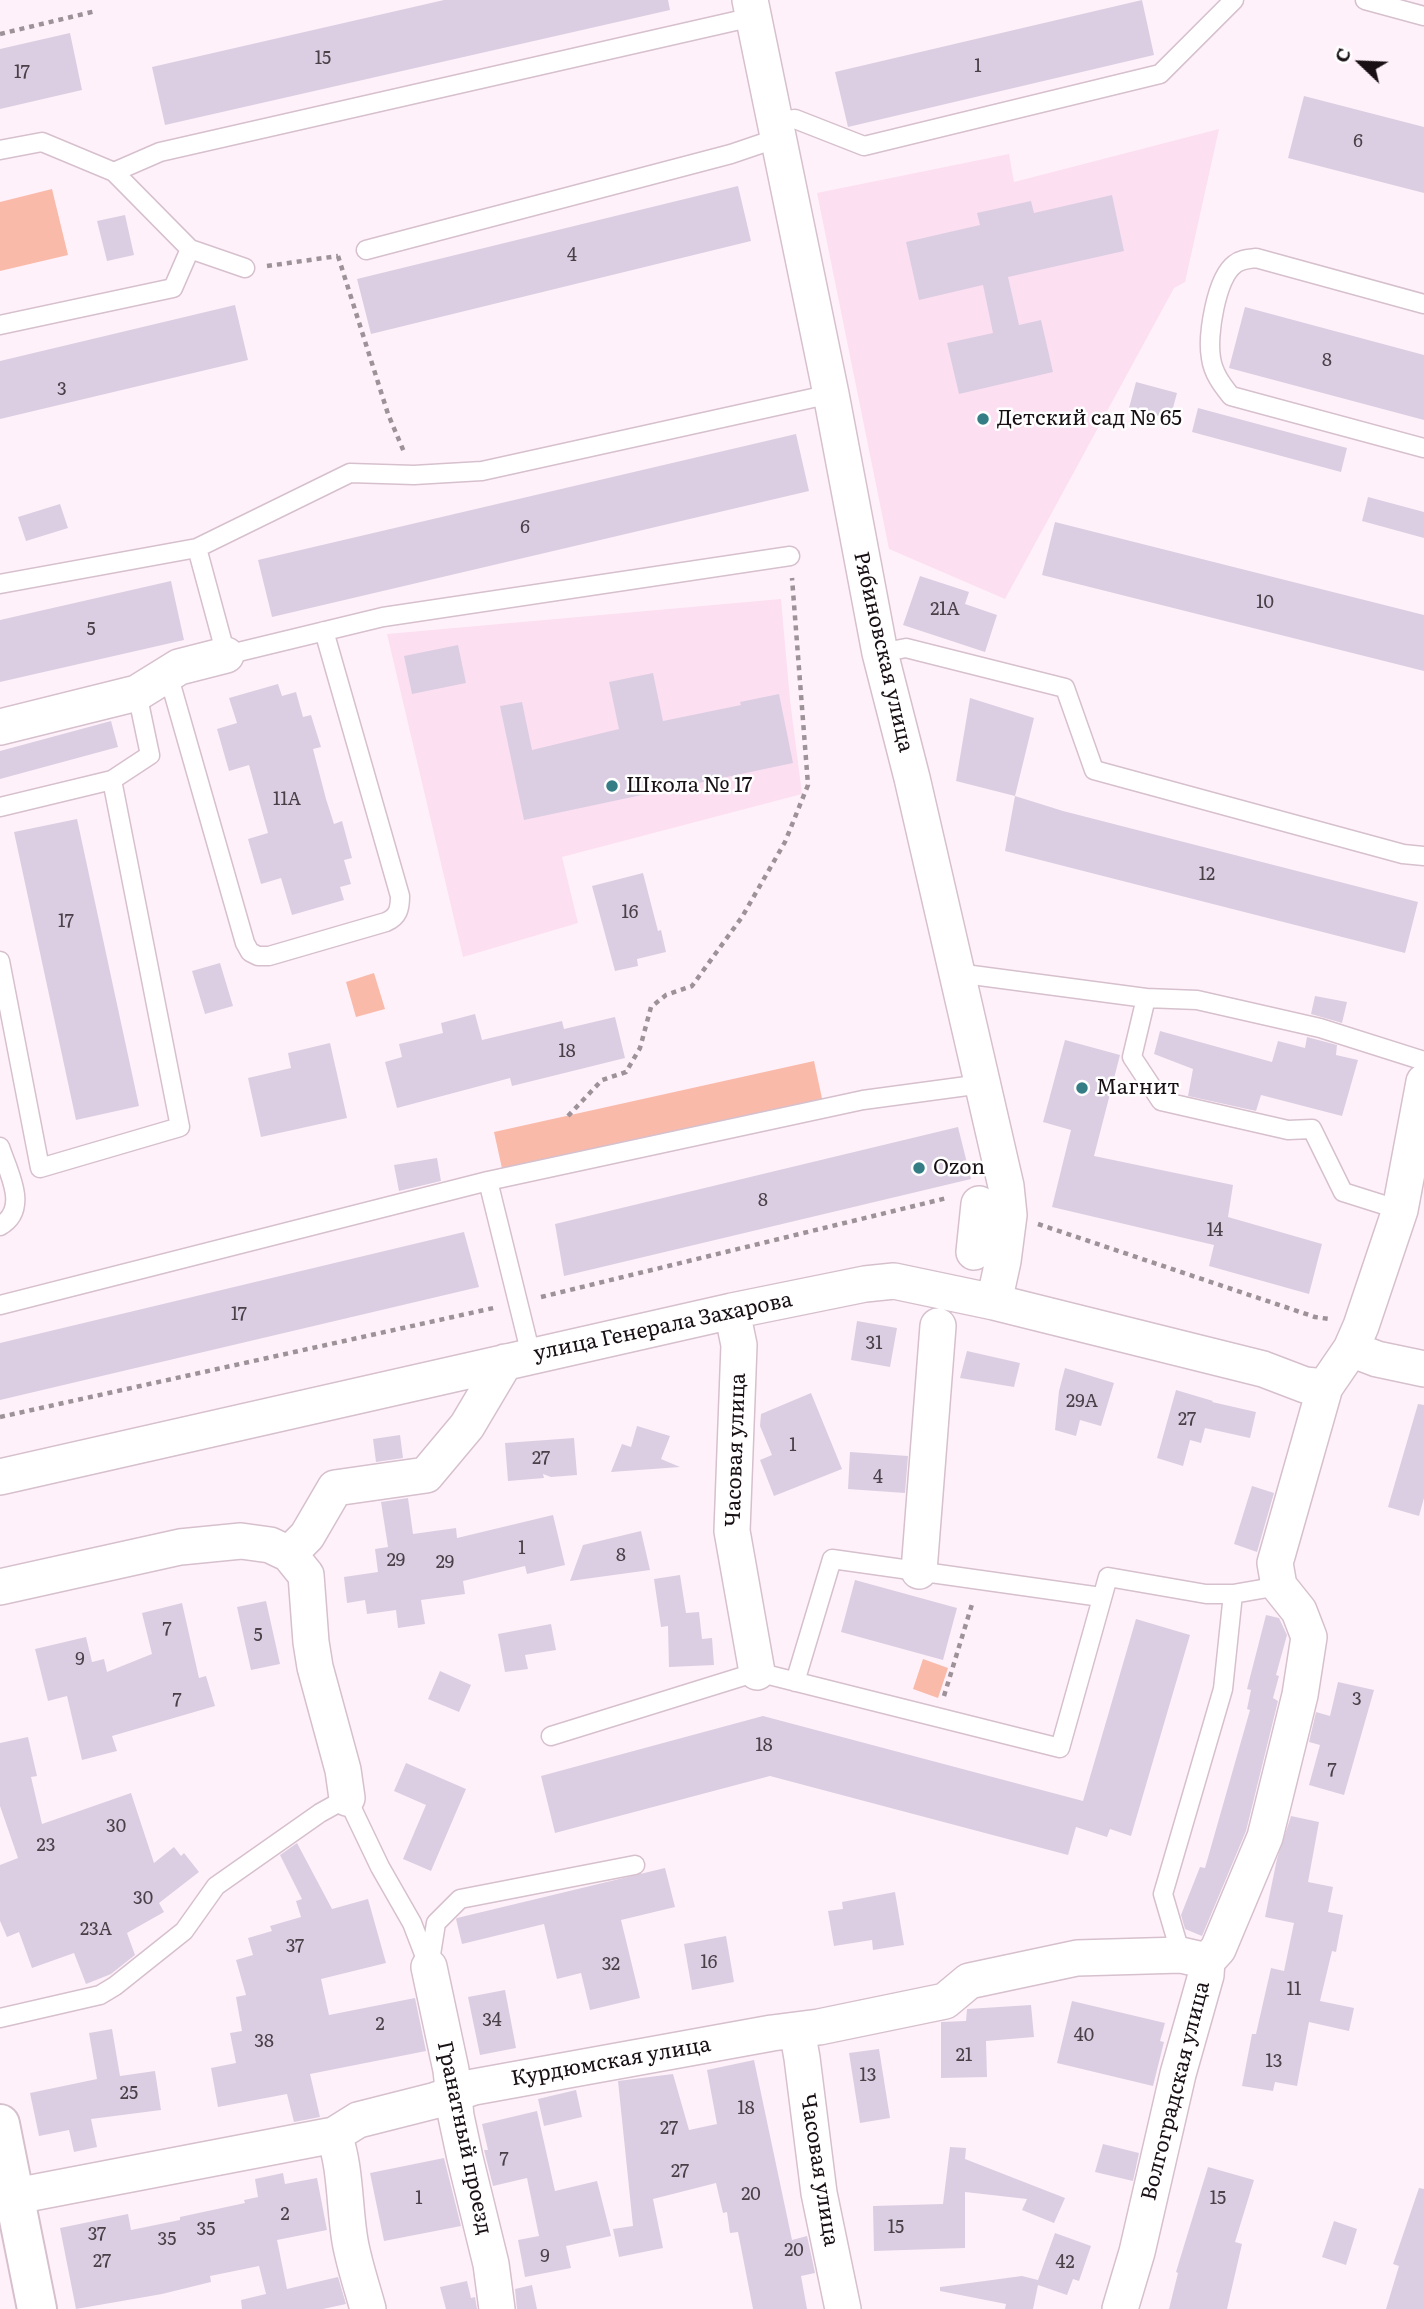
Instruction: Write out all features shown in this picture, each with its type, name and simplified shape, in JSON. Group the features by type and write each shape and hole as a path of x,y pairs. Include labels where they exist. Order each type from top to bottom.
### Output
{"street":[{"name":"Рябиновская улица","path":"751,8 831,394 880,653 912,778 1006,1186 1009,1215 994,1302"},
{"path":"0,727 137,693 179,667 226,655"},
{"path":"1279,1586 1275,1563 1325,1387 1351,1349 1361,1326 1400,1210 1424,1082"},
{"path":"974,1252 979,1203"},
{"name":"улица Генерала Захарова","path":"0,1477 732,1311 865,1284 894,1281 994,1302 1263,1369 1305,1385 1325,1387"},
{"name":"Часовая улица","path":"732,1311 739,1345 732,1531 757,1672"},
{"path":"919,1571 938,1326"},
{"path":"1351,1349 1377,1359 1424,1368"},
{"path":"289,1554 307,1536 335,1488 426,1475 518,1358"},
{"path":"0,1587 180,1547 241,1541 270,1545 289,1554 306,1576 315,1667 348,1798"},
{"name":"Волгоградская улица","path":"1120,2309 1137,2252 1178,2074 1206,1975 1194,1958 1218,1949 1265,1837 1300,1695 1309,1637 1299,1611 1279,1586"},
{"name":"Курдюмская улица","path":"9,2186 334,2135 358,2120 474,2087 820,2027 945,2001 969,1981 1077,1958 1194,1958"},
{"name":"Гранатный проезд","path":"429,1967 451,2070 465,2158 491,2264 497,2309"},
{"name":"Часовая улица","path":"796,2030 820,2193 842,2309"},
{"path":"0,2124 9,2186 37,2309"},
{"path":"334,2135 341,2155 350,2244 368,2309"}],"lane":[{"path":"366,250 732,154 795,119 864,146 1160,74 1234,0"},
{"path":"1365,0 1424,16"},
{"path":"114,172 160,152 751,8"},
{"path":"0,150 42,142 114,172 190,249 246,268"},
{"path":"0,325 173,288 190,249"},
{"path":"1424,304 1256,258 1242,260 1227,273 1211,325 1209,343 1215,372 1231,396 1424,448"},
{"path":"0,584 197,548 350,473 414,475 482,471 831,394"},
{"path":"197,548 226,655 383,617 790,556"},
{"path":"168,674 245,943 250,953 269,956 386,922 394,918 400,907 396,883 324,631"},
{"path":"880,653 906,648 1065,688 1094,770 1403,854 1424,856"},
{"path":"0,807 112,780 150,755 137,693"},
{"path":"0,961 40,1168 180,1127 112,780"},
{"path":"957,973 1146,998 1197,1000 1320,1028 1424,1061"},
{"path":"1146,998 1132,1057 1161,1101 1289,1130 1312,1129 1342,1192 1400,1210"},
{"path":"0,1305 488,1181 863,1100 982,1084"},
{"path":"0,1147 16,1197 16,1210 9,1221 0,1226"},
{"path":"488,1181 518,1358"},
{"path":"795,1682 832,1559 1101,1597"},
{"path":"551,1736 757,1672 1060,1748 1108,1577 1206,1594 1233,1594 1279,1586"},
{"path":"1194,1958 1163,1894 1223,1689 1233,1594"},
{"path":"0,2018 100,1995 115,1986 184,1931 216,1886 320,1813 348,1798 380,1867 412,1923 429,1967"},
{"path":"429,1967 436,1923 460,1899 635,1865"}],"path":[{"path":"0,34 96,11"},
{"path":"290,263 366,250"},
{"path":"338,256 388,414 414,475"},
{"path":"568,1116 602,1080 626,1072 640,1048 651,1007 666,995 692,986 742,917 790,830 808,785 790,556"},
{"path":"937,1717 979,1580"}],"shaded area":[{"name":"Детский сад № 65","path":"1219,129 1185,282 1174,288 1005,599 889,549 817,193 1009,154 1014,182"},
{"path":"52,189 68,255 0,271 0,202"},
{"name":"Школа № 17","path":"781,599 802,794 562,857 578,923 463,957 387,634"},
{"path":"374,973 385,1009 356,1017 346,982"},
{"path":"814,1061 823,1103 503,1173 494,1132"},
{"path":"923,1659 948,1668 938,1698 913,1689"}],"building":[{"path":"444,0 668,0 670,10 165,125 152,67"},
{"path":"1142,0 1154,55 848,127 835,72"},
{"path":"70,33 82,90 0,109 0,49"},
{"path":"1304,96 1424,127 1424,193 1288,158"},
{"path":"738,186 751,241 371,334 357,279"},
{"path":"1112,195 1124,251 1008,277 1019,325 1041,320 1053,372 959,394 947,343 993,333 983,285 919,300 906,242 980,225 977,213 1031,201 1034,213"},
{"path":"125,215 134,255 107,261 97,221"},
{"path":"235,305 248,360 0,419 0,361"},
{"path":"1245,307 1424,355 1424,420 1229,368"},
{"path":"1136,382 1177,393 1170,419 1129,408"},
{"path":"1198,408 1347,448 1341,472 1192,432"},
{"path":"796,434 809,491 272,617 258,560"},
{"path":"1368,497 1424,512 1424,538 1362,521"},
{"path":"60,504 68,528 26,541 18,517"},
{"path":"1055,522 1424,615 1424,671 1042,575"},
{"path":"920,576 969,592 965,604 997,615 985,652 903,625"},
{"path":"171,581 184,640 0,682 0,620"},
{"path":"458,645 466,683 412,694 404,656"},
{"path":"653,673 663,721 779,694 793,763 524,820 500,706 522,702 532,750 619,729 609,682"},
{"path":"278,684 282,696 296,692 303,717 311,715 321,747 313,749 326,799 334,824 342,821 352,858 344,860 351,884 340,887 344,900 292,915 281,878 261,884 248,839 268,833 249,765 229,771 217,729 237,723 229,698"},
{"path":"970,698 1034,718 1015,796 956,781"},
{"path":"111,721 118,747 0,779 0,751"},
{"path":"1015,796 1063,811 1418,902 1405,953 1005,851"},
{"path":"77,819 139,1106 76,1120 14,832"},
{"path":"643,873 666,952 637,959 638,966 615,971 592,886"},
{"path":"220,963 233,1006 205,1014 192,971"},
{"path":"1315,996 1347,1002 1342,1023 1311,1014"},
{"path":"475,1014 482,1040 562,1021 564,1029 615,1017 625,1058 512,1086 510,1078 397,1108 385,1062 402,1057 399,1044 443,1033 441,1023"},
{"path":"1160,1031 1272,1062 1278,1041 1305,1048 1307,1037 1337,1045 1336,1055 1358,1060 1342,1116 1261,1095 1256,1111 1188,1096 1193,1069 1154,1054"},
{"path":"1065,1040 1120,1055 1094,1156 1233,1185 1228,1217 1322,1244 1309,1294 1209,1266 1214,1245 1052,1207 1071,1130 1043,1122"},
{"path":"330,1043 347,1118 261,1137 248,1078 291,1068 288,1053"},
{"path":"958,1127 971,1179 564,1276 555,1224"},
{"path":"437,1158 441,1181 399,1191 394,1165"},
{"path":"464,1232 479,1287 0,1400 0,1343"},
{"path":"857,1321 897,1328 890,1367 851,1360"},
{"path":"967,1351 1020,1363 1014,1387 960,1378"},
{"path":"1065,1368 1114,1383 1101,1426 1080,1420 1076,1436 1055,1430 1059,1391"},
{"path":"1176,1390 1256,1412 1250,1438 1205,1428 1201,1443 1190,1440 1183,1466 1157,1458"},
{"path":"811,1393 842,1469 774,1496 760,1460 772,1455 760,1426 761,1414"},
{"path":"1418,1404 1424,1405 1424,1498 1419,1516 1388,1507"},
{"path":"637,1426 670,1436 661,1459 680,1467 611,1472 622,1444 631,1447"},
{"path":"400,1435 403,1458 376,1462 373,1439"},
{"path":"574,1438 577,1475 551,1477 543,1474 544,1478 508,1481 505,1443"},
{"path":"850,1452 908,1456 905,1493 848,1489"},
{"path":"1252,1486 1274,1493 1257,1552 1234,1544"},
{"path":"408,1498 413,1534 456,1528 457,1538 553,1515 565,1565 527,1574 525,1566 463,1581 465,1594 421,1600 425,1624 398,1628 396,1610 367,1614 365,1600 347,1603 344,1577 378,1572 375,1549 388,1547 381,1502"},
{"path":"641,1531 650,1570 570,1581 583,1545"},
{"path":"680,1575 686,1613 699,1612 702,1639 712,1638 714,1665 669,1667 668,1626 661,1627 654,1579"},
{"path":"855,1580 957,1608 943,1660 841,1632"},
{"path":"266,1601 280,1664 251,1670 237,1607"},
{"path":"182,1603 199,1678 206,1676 215,1706 112,1736 117,1751 82,1760 67,1696 48,1701 35,1649 86,1637 92,1662 104,1659 107,1672 152,1654 142,1613"},
{"path":"1266,1615 1279,1618 1287,1635 1276,1675 1279,1676 1273,1698 1278,1701 1246,1831 1202,1936 1185,1929 1181,1915 1200,1867 1205,1868 1250,1710 1247,1709 1251,1690 1247,1689"},
{"path":"1136,1619 1190,1635 1131,1836 1110,1829 1107,1837 1076,1827 1068,1855 770,1776 555,1833 541,1776 763,1716 1083,1801"},
{"path":"551,1624 556,1650 525,1655 528,1669 505,1672 498,1634"},
{"path":"440,1671 471,1685 459,1712 428,1699"},
{"path":"1338,1682 1374,1690 1344,1795 1309,1785 1320,1745 1309,1742 1316,1712 1330,1716"},
{"path":"28,1737 37,1776 31,1777 42,1824 131,1793 154,1863 174,1847 181,1856 184,1853 199,1872 159,1903 164,1912 127,1933 135,1955 111,1974 86,1984 74,1953 32,1968 19,1932 7,1937 0,1921 0,1865 18,1858 0,1806 0,1743"},
{"path":"406,1763 466,1789 431,1871 403,1859 426,1805 394,1791"},
{"path":"1291,1816 1319,1822 1308,1882 1333,1887 1328,1912 1343,1915 1336,1952 1332,1951 1320,2001 1354,2008 1349,2031 1309,2022 1297,2086 1275,2082 1273,2091 1242,2086 1252,2034 1256,2034 1271,1968 1284,1971 1294,1923 1265,1917 1277,1859"},
{"path":"297,1843 332,1909 368,1899 386,1963 321,1979 329,2015 415,1998 426,2051 310,2074 320,2117 294,2122 287,2094 218,2107 211,2068 236,2063 230,2033 242,2031 236,1997 246,1995 236,1960 253,1955 248,1938 272,1931 270,1926 301,1917 296,1901 302,1899 280,1855"},
{"path":"665,1868 675,1907 621,1920 640,1998 590,2010 581,1973 557,1979 544,1924 462,1944 457,1918"},
{"path":"895,1892 904,1945 873,1950 872,1940 834,1946 828,1911 843,1909 842,1902"},
{"path":"726,1936 734,1982 692,1990 684,1944"},
{"path":"505,1990 516,2048 480,2055 468,1997"},
{"path":"1072,2001 1165,2023 1160,2041 1164,2042 1153,2086 1057,2063"},
{"path":"1031,2005 1034,2037 986,2041 987,2077 941,2078 941,2022 966,2021 967,2009"},
{"path":"112,2029 120,2076 155,2071 161,2110 91,2119 97,2147 74,2152 69,2130 39,2136 30,2093 97,2079 89,2033"},
{"path":"879,2049 890,2118 860,2123 849,2053"},
{"path":"754,2060 792,2240 807,2236 808,2240 815,2273 801,2276 807,2309 753,2309 738,2232 730,2233 727,2212 723,2213 716,2183 653,2199 663,2248 619,2257 613,2229 633,2226 618,2081 673,2074 689,2130 717,2124 707,2070"},
{"path":"576,2090 582,2117 544,2126 538,2099"},
{"path":"537,2111 555,2191 597,2181 611,2236 566,2246 571,2268 525,2277 518,2240 539,2236 527,2178 493,2186 484,2150 488,2150 482,2124"},
{"path":"1103,2144 1139,2153 1133,2181 1095,2172"},
{"path":"950,2147 966,2148 965,2159 1065,2198 1054,2223 1022,2210 1027,2199 965,2192 965,2248 874,2251 873,2206 943,2204"},
{"path":"444,2158 461,2226 384,2241 370,2173"},
{"path":"1208,2167 1254,2180 1235,2242 1242,2244 1227,2309 1169,2309 1178,2273 1176,2272"},
{"path":"283,2173 285,2184 317,2178 327,2230 277,2240 287,2289 338,2277 346,2304 323,2309 242,2309 241,2300 266,2294 259,2266 210,2276 211,2282 162,2294 76,2309 60,2228 128,2214 131,2230 180,2220 180,2217 245,2203 244,2200 258,2197 255,2179"},
{"path":"1419,2188 1424,2189 1424,2309 1386,2309 1399,2266 1393,2264"},
{"path":"1334,2221 1357,2229 1346,2265 1322,2257"},
{"path":"1055,2233 1091,2246 1079,2281 1073,2279 1067,2295 1038,2285 1033,2309 1005,2309 1006,2304 940,2291 940,2287 1022,2276 1038,2280"},
{"path":"467,2281 471,2298 475,2297 477,2309 446,2309 440,2287"},
{"path":"532,2285 537,2309 517,2309 515,2289"}],"place":[{"name":"Детский сад № 65","path":"983,419"},
{"name":"Школа № 17","path":"612,786"},
{"name":"Магнит","path":"1082,1088"},
{"name":"Ozon","path":"919,1168"}]}
